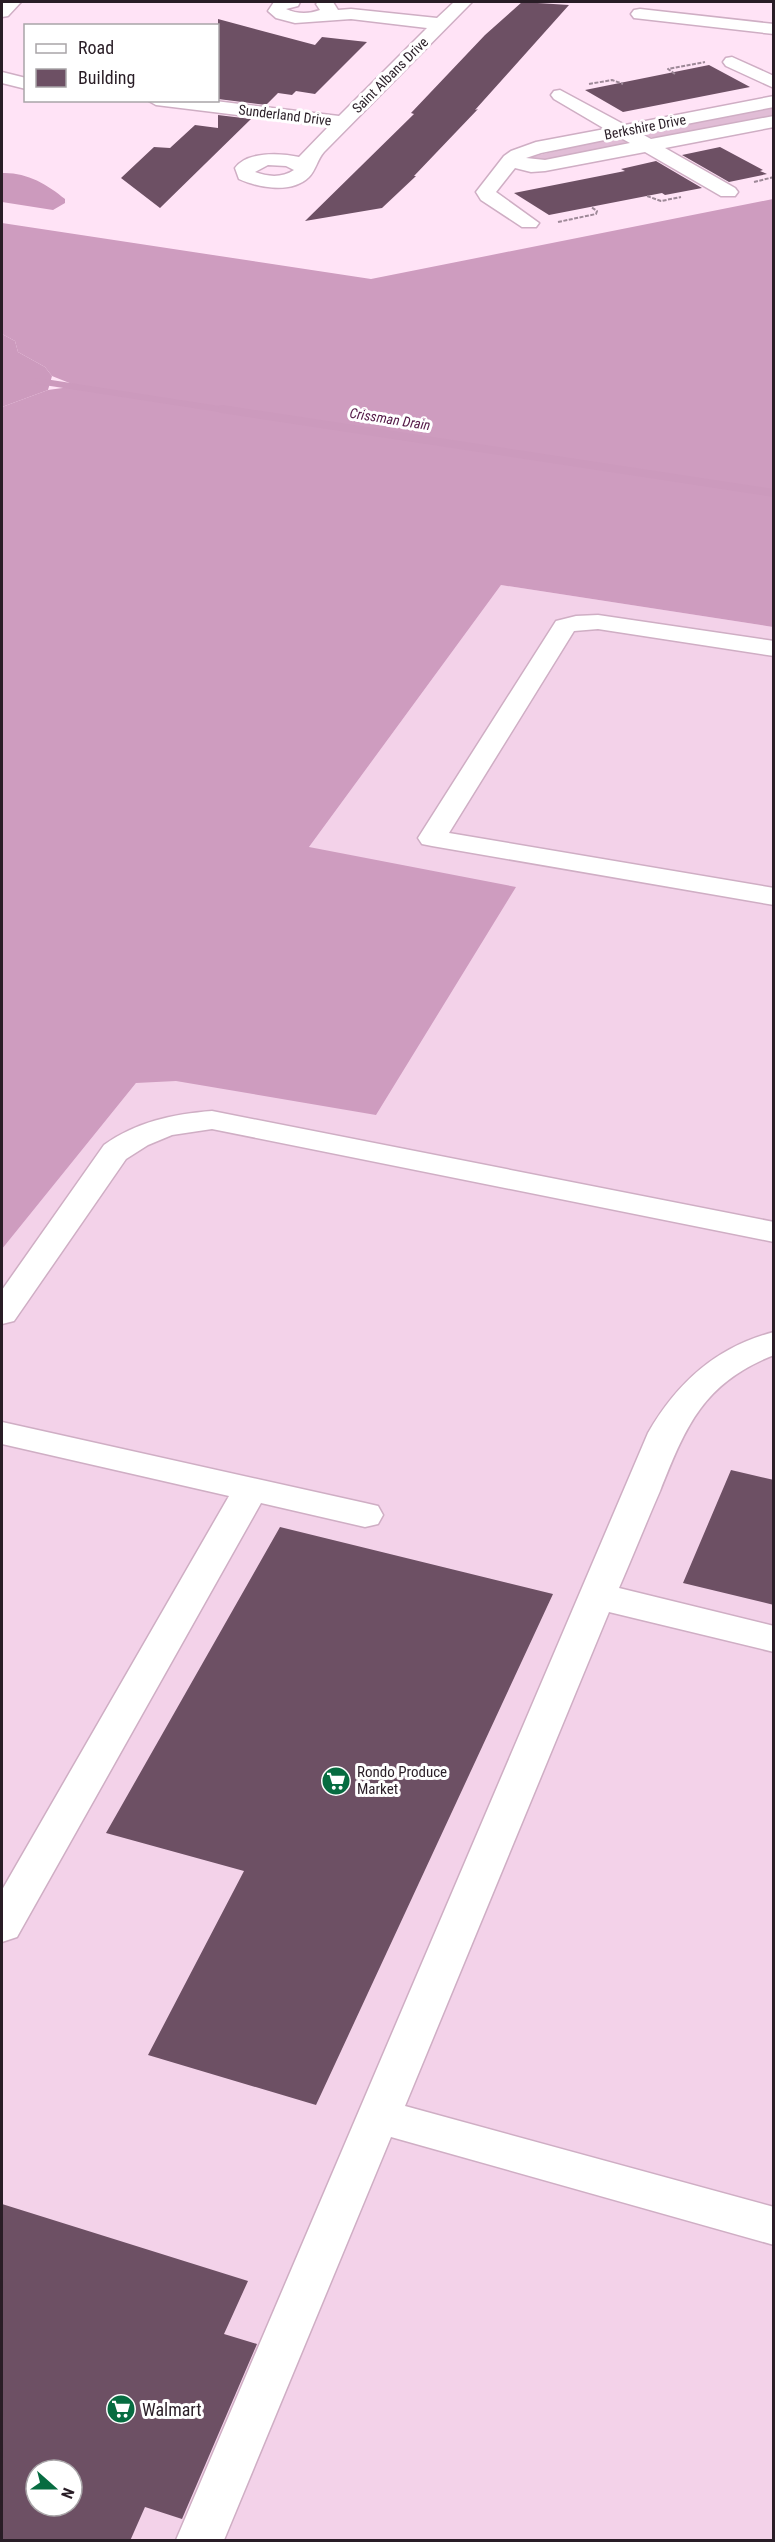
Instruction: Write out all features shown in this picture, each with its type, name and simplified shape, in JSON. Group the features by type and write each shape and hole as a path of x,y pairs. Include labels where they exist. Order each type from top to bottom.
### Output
{"street":[{"path":"2,12 12,2"},
{"path":"292,2 280,5 277,11 292,17 321,8 351,14 440,24"},
{"name":"Saint Albans Drive","path":"317,148 293,156 249,164 244,171 251,178 278,181 296,177 304,171 306,161 317,148 463,2"},
{"path":"640,14 774,29"},
{"path":"732,62 774,84"},
{"path":"2,77 24,83"},
{"path":"560,95 728,192"},
{"name":"Berkshire Drive","path":"529,223 487,195 487,190 518,155 536,148 774,101"},
{"name":"Sunderland Drive","path":"173,102 343,122"},
{"name":"Berkshire Drive","path":"499,175 774,120"},
{"path":"518,155 517,162 535,166"},
{"name":"Saint Albans Drive","path":"274,160 292,162 303,167 304,171"},
{"path":"774,649 598,622 565,626 432,838 774,897"},
{"path":"2,1314 115,1152 126,1143 144,1134 192,1121 212,1120 774,1232"},
{"path":"200,2541 677,1410 695,1389 716,1373 741,1356 774,1344"},
{"path":"2,1433 365,1515"},
{"path":"2,1926 251,1489"},
{"path":"597,1596 774,1639"},
{"path":"378,2116 774,2226"}],"path":[{"path":"675,74 668,69 706,62"},
{"path":"682,66 687,69"},
{"path":"598,82 603,85"},
{"path":"763,175 769,178"},
{"path":"747,183 774,177"},
{"path":"669,194 675,198"},
{"path":"647,196 658,201 686,196"},
{"path":"555,222 597,213 591,207"},
{"path":"578,213 583,217"}],"shaded area":[{"path":"773,106 773,116 660,139 644,134 646,131"},
{"path":"610,138 619,138 628,143 552,161 528,160 527,158"},
{"path":"2,173 11,173 36,180 65,199 65,203 53,210 2,202"},
{"path":"773,199 773,627 501,585 309,847 516,887 376,1115 176,1081 136,1083 2,1249 2,407 48,390 77,386 52,376 45,367 18,352 15,341 2,334 2,223 371,279"},
{"path":"2,334 15,341 18,352 45,367 52,376 48,390 2,407"},
{"path":"501,585 773,627 773,2540 2,2540 2,1249 136,1083"}],"building":[{"path":"522,2 569,5 475,110 478,109 414,176 416,176 382,208 305,221 414,114 411,113 485,35"},
{"path":"218,19 315,45 322,37 367,42 315,94 296,91 292,95 278,93 266,105 219,99"},
{"path":"709,65 750,87 623,112 585,90"},
{"path":"218,115 251,119 160,208 121,178 154,147 170,148 195,125 218,128"},
{"path":"720,147 767,174 729,182 682,155"},
{"path":"656,161 702,188 665,195 662,193 549,215 514,193 625,171 621,169"},
{"path":"731,1470 774,1480 774,1605 683,1583"},
{"path":"280,1527 553,1594 316,2105 148,2055 244,1871 106,1833"},
{"name":"Walmart","path":"2,2204 248,2281 224,2334 257,2344 182,2519 145,2507 130,2541 2,2541"}],"waterway":[{"name":"Crissman Drain","path":"38,381 232,411"},
{"name":"Crissman Drain","path":"222,409 774,493"}],"place":[{"name":"Rondo Produce Market","path":"336,1781"},
{"name":"Walmart","path":"121,2409"}]}
